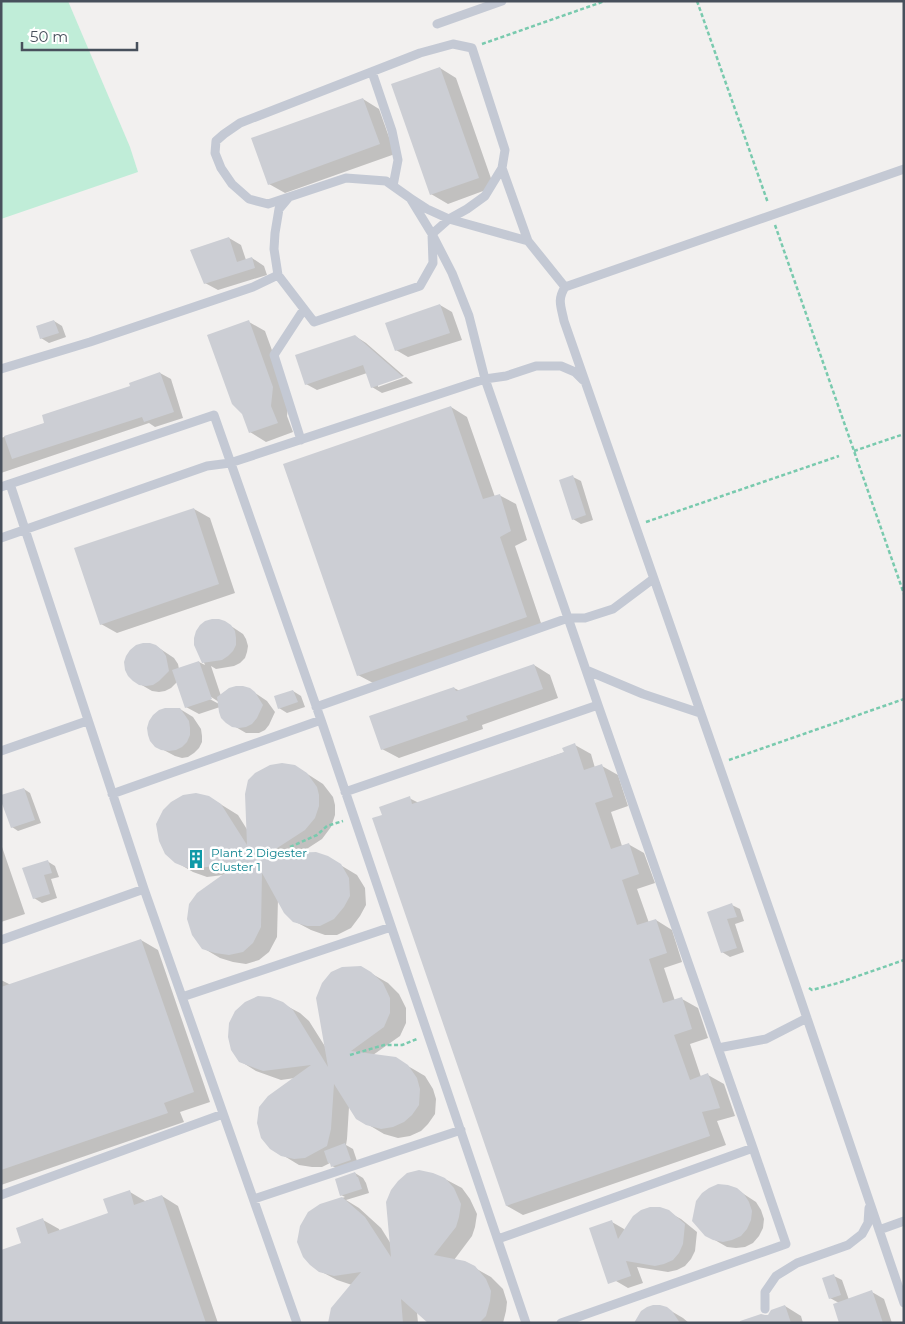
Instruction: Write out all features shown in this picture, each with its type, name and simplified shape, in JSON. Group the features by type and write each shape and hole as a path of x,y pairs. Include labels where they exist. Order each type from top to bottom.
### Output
{"lane":[{"path":"437,24 502,1"},
{"path":"432,234 449,219 485,196 502,168 505,150 472,48 453,44 420,53 240,123 216,142 215,153 221,168 232,184 249,199 268,204 346,178 386,181 427,209 449,219 528,241"},
{"path":"372,72 392,131 398,160 393,186"},
{"path":"502,168 528,241 565,287"},
{"path":"904,169 565,287 560,295 564,321 796,983 904,1303"},
{"path":"289,196 279,209 275,233 274,249 278,275 314,322 420,286 433,263 432,234"},
{"path":"410,198 432,234 452,273 469,316 486,379 786,1244 561,1323"},
{"path":"1,369 90,342 253,287 278,275"},
{"path":"301,440 274,356 304,309"},
{"path":"1,538 207,466 230,463 486,379 506,376 536,366 561,366 575,372 586,384"},
{"path":"297,1323 144,889 24,530 5,486 214,415 321,720 526,1323"},
{"path":"316,707 568,618 585,618 613,609 653,578"},
{"path":"586,670 643,694 700,713"},
{"path":"345,792 598,705"},
{"path":"112,794 321,720"},
{"path":"1,751 87,721"},
{"path":"1,940 144,889"},
{"path":"182,997 392,927"},
{"path":"718,1048 766,1039 807,1018"},
{"path":"1,1195 223,1114"},
{"path":"254,1199 460,1130"},
{"path":"498,1239 753,1148"},
{"path":"765,1309 765,1292 776,1276 797,1263 848,1245 862,1234 868,1223 869,1200"},
{"path":"879,1230 904,1221"}],"path":[{"path":"472,48 605,1"},
{"path":"697,1 904,594"},
{"path":"854,451 904,434"},
{"path":"635,526 839,456"},
{"path":"718,764 904,699"},
{"path":"290,847 317,835 327,826 354,817"},
{"path":"796,983 812,990 904,960"},
{"path":"350,1055 384,1046 402,1045 428,1035"}],"green space":[{"path":"1,1 68,1 130,147 138,172 1,219"}],"building":[{"path":"440,67 479,178 430,195 391,84"},
{"path":"363,98 380,144 268,185 251,138"},
{"path":"229,237 237,262 252,257 255,268 204,284 190,250"},
{"path":"440,304 450,333 395,351 385,323"},
{"path":"54,320 59,333 40,339 36,326"},
{"path":"249,320 273,387 271,406 278,423 249,433 242,414 232,404 207,335"},
{"path":"355,335 403,377 371,388 363,365 305,385 295,355"},
{"path":"160,372 174,412 144,422 142,417 12,459 4,436 44,423 42,415 130,386 129,383"},
{"path":"451,406 483,499 500,494 511,531 500,537 527,617 357,676 283,464"},
{"path":"573,475 586,515 572,520 559,480"},
{"path":"194,508 219,584 100,625 74,548"},
{"path":"212,619 219,619 231,625 235,631 236,645 233,651 222,660 202,663 194,645 194,638 200,625"},
{"path":"143,643 156,645 166,656 169,671 153,685 139,685 128,676 125,670 124,662 130,650 136,645"},
{"path":"199,661 212,699 185,708 172,670"},
{"path":"534,664 543,689 466,716 468,720 381,750 369,716 454,687 456,691"},
{"path":"236,686 250,688 255,692 263,705 257,718 246,727 232,727 221,718 219,712 217,697 229,688"},
{"path":"293,690 298,702 278,709 274,696"},
{"path":"180,708 189,721 190,735 187,742 176,750 161,750 155,747 148,735 149,721 159,710"},
{"path":"575,743 584,770 602,764 613,797 595,803 611,849 629,843 639,874 622,880 637,925 656,919 667,953 649,959 663,1003 682,997 692,1029 674,1035 690,1080 708,1073 720,1108 702,1112 710,1136 506,1206 372,818 382,815 379,807 410,796 412,804 564,752 562,748"},
{"name":"Plant 2 Digester Cluster 1","path":"282,763 295,765 307,773 317,787 319,806 315,818 305,830 268,854 316,852 328,856 341,864 349,878 350,896 334,919 320,926 307,926 293,922 284,913 262,873 261,927 253,943 243,952 229,955 202,949 192,935 187,919 189,904 197,893 239,863 190,869 175,863 165,854 159,841 156,824 163,810 171,802 183,795 196,793 209,796 221,804 247,845 245,794 248,780 255,773 270,765"},
{"path":"24,788 35,820 11,828 1,801 1,795"},
{"path":"48,860 52,873 44,875 50,894 33,899 22,868"},
{"path":"732,903 737,917 727,919 737,948 721,953 707,912"},
{"path":"141,939 194,1092 164,1103 168,1113 1,1170 1,987"},
{"path":"361,966 383,983 390,998 390,1013 384,1027 351,1051 396,1057 408,1065 417,1078 420,1089 419,1105 404,1122 393,1127 381,1129 366,1125 356,1119 334,1084 331,1129 327,1146 305,1158 294,1159 281,1156 270,1149 261,1138 257,1123 259,1107 268,1096 311,1065 263,1071 239,1062 231,1050 228,1037 229,1023 235,1011 245,1002 258,996 270,997 283,1002 293,1010 328,1067 316,998 322,983 331,972 342,967"},
{"path":"345,1143 351,1160 331,1167 324,1151"},
{"path":"419,1170 445,1178 454,1188 461,1204 459,1217 456,1227 434,1255 465,1261 475,1266 486,1279 491,1291 486,1316 479,1323 428,1323 401,1299 403,1323 328,1323 331,1308 361,1272 334,1276 319,1272 310,1265 303,1257 297,1242 300,1226 308,1212 320,1204 342,1197 365,1217 391,1257 386,1202 391,1190 398,1181 407,1173"},
{"path":"355,1172 362,1189 340,1196 335,1179"},
{"path":"718,1184 737,1188 744,1194 752,1211 751,1220 741,1236 723,1242 705,1236 692,1221 696,1201 702,1193"},
{"path":"130,1190 134,1205 162,1195 206,1323 1,1323 1,1250 21,1243 16,1228 43,1218 48,1234 108,1213 103,1199"},
{"path":"650,1207 660,1207 669,1210 685,1224 683,1244 679,1253 673,1260 655,1266 626,1261 631,1276 608,1284 589,1228 612,1220 618,1239 633,1216 641,1210"},
{"path":"834,1274 841,1295 829,1299 822,1278"},
{"path":"872,1290 883,1323 839,1323 833,1304"},
{"path":"653,1305 667,1307 680,1323 634,1323 641,1311"},
{"path":"785,1305 791,1323 740,1323 740,1321 761,1314 768,1315 771,1310"}],"place":[{"name":"Plant 2 Digester Cluster 1","path":"196,859"}]}
